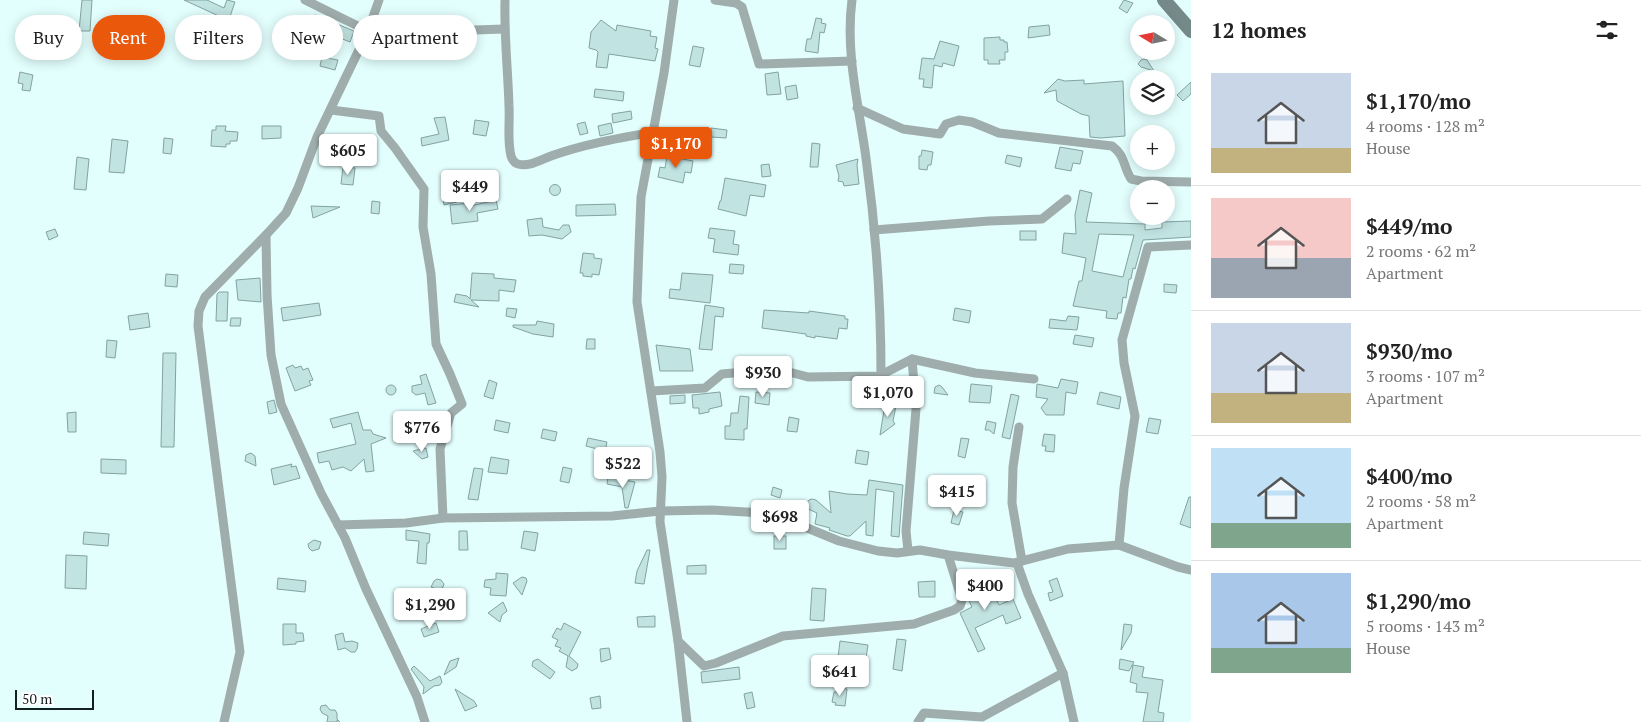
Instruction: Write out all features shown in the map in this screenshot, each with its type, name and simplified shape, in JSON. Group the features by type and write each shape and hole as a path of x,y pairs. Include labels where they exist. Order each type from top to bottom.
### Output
{"street":[{"path":"305,0 353,27"},
{"path":"373,15 379,0"},
{"path":"505,0 504,29 511,153 512,158 517,164 529,164 600,142 654,132"},
{"path":"674,0 654,132 642,196 637,302 662,478 660,522 678,641 687,722"},
{"path":"715,0 736,3 742,7 759,64 852,61"},
{"path":"852,0 850,27 856,108 866,157 880,295 881,375"},
{"path":"1164,0 1191,30"},
{"path":"477,30 504,29"},
{"path":"224,722 240,652 198,326 199,310 205,297 286,213 298,188 317,137 354,60"},
{"path":"856,108 893,125 912,131 940,134 946,124 959,120 972,122 999,133 1112,146 1120,152 1131,179 1191,182"},
{"path":"331,110 379,116 381,131 424,189 423,227 431,274 436,344 462,404 450,413 440,449 443,518"},
{"path":"874,230 1042,219 1067,199"},
{"path":"266,235 271,355 281,404 417,697 425,722"},
{"path":"1119,545 1124,488 1136,416 1124,363 1122,340 1148,247 1191,245"},
{"path":"651,391 705,388 722,374 778,369 808,377 879,376 912,359 976,373 1034,380"},
{"path":"908,551 906,531 916,409 912,359"},
{"path":"1019,427 1012,503 1019,562 1028,594 1063,673 1074,722"},
{"path":"338,525 406,523 443,518 604,516 660,511 712,510 763,513 778,516 839,542 890,552 920,550 948,555 1019,562 1068,549 1119,545 1191,570"},
{"path":"678,641 704,666 783,636 914,624 954,610 960,606 962,600 948,555"},
{"path":"918,722 924,713 982,717 1063,673"}],"building":[{"path":"82,0 92,0 90,31 82,31"},
{"path":"184,0 207,0 224,8 227,0 235,2 231,15 217,15"},
{"path":"1124,0 1133,3 1127,13 1119,8"},
{"path":"816,18 822,19 821,23 826,24 824,33 820,32 818,53 805,51 807,39 811,39"},
{"path":"601,20 616,31 617,25 651,31 650,36 657,37 655,48 658,49 655,61 609,54 607,68 596,67 598,52 589,48 591,32"},
{"path":"1049,25 1050,35 1028,38 1029,27"},
{"path":"343,26 353,31 350,42 343,39"},
{"path":"1000,37 1000,40 1007,42 1008,52 1005,52 1005,60 999,60 1000,64 988,64 988,60 984,60 984,38"},
{"path":"940,41 959,46 954,66 943,63 942,67 934,65 932,88 923,87 924,79 919,79 922,58 934,59"},
{"path":"693,46 704,48 700,67 689,65"},
{"path":"321,60 338,60 335,70 320,66"},
{"path":"1141,60 1147,60 1153,70 1141,67 1138,64"},
{"path":"20,72 33,75 30,91 22,90 23,84 18,83"},
{"path":"778,72 781,94 767,95 765,74"},
{"path":"1058,79 1065,81 1084,80 1084,84 1123,81 1125,136 1090,137 1089,116 1081,114 1057,101 1056,90 1044,93"},
{"path":"1191,82 1191,94 1183,101 1177,95"},
{"path":"796,85 798,98 787,100 785,87"},
{"path":"595,89 624,92 623,101 594,97"},
{"path":"631,111 632,119 613,123 612,114"},
{"path":"445,117 449,140 422,146 421,138 439,134 434,118"},
{"path":"475,120 489,122 486,136 473,134"},
{"path":"585,122 588,133 580,135 577,124"},
{"path":"611,123 613,133 600,136 598,126"},
{"path":"216,126 226,126 225,131 238,132 237,141 230,141 230,144 226,144 226,147 211,146 212,130 216,130"},
{"path":"262,126 281,126 281,138 262,139"},
{"path":"711,128 727,130 726,138 711,137"},
{"path":"164,138 173,139 171,154 163,153"},
{"path":"112,139 128,141 124,173 109,172"},
{"path":"812,143 820,144 818,167 810,167"},
{"path":"1060,147 1083,151 1080,164 1073,163 1071,171 1055,168"},
{"path":"922,150 933,152 931,165 928,165 927,170 919,169 919,156 921,156"},
{"path":"1007,155 1022,158 1020,167 1005,163"},
{"path":"667,156 693,161 691,173 685,172 683,183 658,177 660,167 665,168"},
{"path":"77,157 89,159 86,190 74,189"},
{"path":"858,159 859,184 844,186 843,182 838,181 839,176 836,165"},
{"path":"769,164 771,176 762,177 761,165"},
{"path":"343,167 355,168 353,185 341,184"},
{"path":"725,178 766,185 764,197 750,195 746,216 718,209"},
{"path":"553,185 557,185 560,190 559,194 553,195 550,192 550,188"},
{"path":"454,189 457,202 444,205 442,192"},
{"path":"1080,190 1092,193 1086,222 1145,225 1145,230 1162,228 1162,225 1175,225 1175,222 1191,221 1191,237 1143,240 1135,269 1133,268 1131,279 1129,279 1126,298 1123,297 1121,313 1118,313 1117,319 1106,318 1107,311 1073,306 1079,281 1082,281 1086,258 1062,253 1064,233 1076,234 1075,215","holes":["1099,234 1134,235 1123,277 1092,271"]},
{"path":"496,200 498,209 477,213 478,221 452,224 450,205 471,203 471,206"},
{"path":"372,201 380,202 379,214 371,213"},
{"path":"615,204 616,215 576,216 576,205"},
{"path":"311,206 340,207 313,218"},
{"path":"542,218 543,227 559,230 563,225 569,225 571,232 562,239 542,235 529,236 527,220"},
{"path":"710,228 735,231 733,244 739,245 738,255 713,252 715,239 708,238"},
{"path":"55,229 58,236 49,240 46,232"},
{"path":"1020,231 1036,231 1036,240 1020,240"},
{"path":"583,253 594,254 594,258 602,259 599,275 592,274 592,277 583,276 583,273 580,273"},
{"path":"730,264 744,265 743,274 729,273"},
{"path":"472,273 494,274 494,278 516,280 514,292 499,290 499,301 471,300 479,307 454,302 456,294 467,296 470,299"},
{"path":"682,273 713,275 710,303 669,298 670,289 680,290"},
{"path":"166,274 178,275 177,287 165,286"},
{"path":"260,278 261,302 238,300 236,280"},
{"path":"1164,284 1177,285 1176,293 1164,292"},
{"path":"219,292 228,292 227,321 216,321 217,294"},
{"path":"319,303 321,315 283,321 281,308"},
{"path":"705,305 724,308 723,317 715,316 712,350 699,349"},
{"path":"507,308 517,309 515,318 506,316"},
{"path":"955,308 971,311 969,323 953,320"},
{"path":"764,310 809,313 809,311 845,316 845,319 848,319 847,329 839,328 837,339 815,336 815,338 806,336 806,334 762,328"},
{"path":"148,313 150,327 130,330 128,316"},
{"path":"1068,316 1079,317 1077,330 1049,328 1050,319 1066,321"},
{"path":"231,318 241,318 240,326 230,326"},
{"path":"537,321 554,324 553,337 533,334 513,327 513,325 536,325"},
{"path":"1075,335 1094,338 1092,347 1073,344"},
{"path":"587,339 595,339 595,349 586,349"},
{"path":"107,340 117,341 115,358 106,357"},
{"path":"656,345 690,349 693,371 660,371"},
{"path":"163,353 176,353 174,447 161,447"},
{"path":"293,365 295,368 301,366 303,370 308,368 313,380 309,381 311,385 295,391 286,368"},
{"path":"426,374 436,403 428,405 425,393 416,395 412,392 412,386 422,384 420,376"},
{"path":"1061,379 1078,382 1076,394 1066,392 1064,415 1046,415 1041,408 1048,399 1036,397 1037,384 1058,388"},
{"path":"489,380 497,383 493,399 484,396"},
{"path":"971,384 992,386 990,403 969,402"},
{"path":"389,385 393,385 396,390 395,394 389,395 386,392 386,388"},
{"path":"939,385 948,395 934,393 935,387"},
{"path":"720,392 722,406 699,414 699,408 693,408 692,395"},
{"path":"756,392 770,393 769,405 755,403"},
{"path":"1100,392 1121,397 1119,409 1097,404"},
{"path":"1011,394 1019,396 1010,439 1002,437"},
{"path":"685,395 685,403 670,404 670,396"},
{"path":"740,396 749,397 747,429 744,429 744,440 725,439 725,426 730,426 731,413 738,413"},
{"path":"274,400 277,412 269,414 267,402"},
{"path":"885,404 896,406 893,421 895,424 880,435"},
{"path":"76,412 76,432 68,432 67,413"},
{"path":"358,412 363,430 371,430 373,434 386,438 371,444 374,471 366,472 364,459 351,471 343,467 332,470 329,461 319,463 317,453 356,444 351,423 333,428 330,419"},
{"path":"789,417 799,419 797,432 787,431"},
{"path":"1149,418 1161,420 1158,434 1146,432"},
{"path":"496,420 510,423 508,433 494,430"},
{"path":"987,421 996,423 994,434 989,430 985,430"},
{"path":"543,429 557,432 555,441 541,438"},
{"path":"1044,434 1055,435 1054,452 1045,451 1046,446 1042,446"},
{"path":"588,438 607,442 605,451 586,446"},
{"path":"961,438 969,439 965,458 958,456"},
{"path":"426,448 428,457 422,459 413,451"},
{"path":"857,450 869,452 867,465 855,463"},
{"path":"251,453 255,456 256,466 245,461 246,455"},
{"path":"491,457 509,460 507,474 488,472"},
{"path":"101,459 126,460 126,474 101,473"},
{"path":"292,464 291,467 296,466 300,478 274,485 271,469"},
{"path":"563,467 572,469 569,483 560,481"},
{"path":"474,468 483,469 478,500 468,499"},
{"path":"608,477 635,482 628,508 625,508 622,487 607,484"},
{"path":"869,480 903,485 899,537 891,536 894,492 876,489 873,536 866,535 866,521 850,536 815,524 817,513 808,509 806,504 809,500 816,500 831,513 829,491 867,495"},
{"path":"773,487 782,490 780,498 771,495"},
{"path":"1189,497 1191,497 1191,528 1180,524"},
{"path":"954,510 963,512 959,525 951,523"},
{"path":"406,530 430,534 429,543 427,543 426,564 417,563 419,541 406,540"},
{"path":"459,531 467,531 468,550 459,550"},
{"path":"524,531 538,533 535,551 521,548"},
{"path":"84,532 109,534 108,546 83,544"},
{"path":"774,536 786,536 786,549 774,549"},
{"path":"314,540 321,542 319,549 312,551 308,544"},
{"path":"647,550 650,550 644,584 635,583 637,571"},
{"path":"66,555 87,556 86,589 65,588"},
{"path":"706,565 706,574 687,574 687,566"},
{"path":"496,573 508,574 506,596 490,595 491,588 484,587 485,580 496,579"},
{"path":"522,577 526,578 527,581 522,595 513,583"},
{"path":"278,578 306,581 305,592 277,589"},
{"path":"972,578 974,587 977,581 990,588 992,599 995,597 999,605 1013,599 1021,618 1006,624 1003,615 975,628 985,649 978,652 960,613 972,607 966,588"},
{"path":"1057,578 1063,596 1050,601 1048,593 1053,592 1049,581"},
{"path":"437,579 441,580 444,584 439,590 431,587"},
{"path":"935,581 935,597 919,597 918,582"},
{"path":"812,588 826,589 824,621 810,620"},
{"path":"413,593 412,601 409,604 396,602 405,594"},
{"path":"503,602 507,611 502,615 500,622 488,613"},
{"path":"655,616 655,627 638,627 637,617"},
{"path":"436,623 439,632 424,637 421,629"},
{"path":"564,623 581,632 569,656 578,664 577,668 572,671 566,667 568,656 559,651 561,648 555,646 558,640 552,637 557,628 561,630"},
{"path":"283,624 296,624 296,633 303,633 304,641 283,645"},
{"path":"1124,624 1132,625 1131,633 1121,650"},
{"path":"343,633 345,642 352,641 358,643 355,652 345,648 338,650 335,635"},
{"path":"897,639 906,640 902,671 893,669"},
{"path":"840,641 868,645 866,658 853,656 853,660 838,658"},
{"path":"609,648 611,659 601,662 600,649"},
{"path":"459,658 456,667 444,675 450,661"},
{"path":"538,659 555,672 550,679 532,666 533,661"},
{"path":"1120,659 1134,662 1129,671 1119,669"},
{"path":"1133,665 1144,667 1142,677 1163,680 1158,712 1164,713 1163,722 1143,722 1148,693 1136,692 1137,684 1130,682"},
{"path":"414,666 430,681 440,676 442,682 423,694 424,687 411,669"},
{"path":"739,667 740,679 702,683 701,672"},
{"path":"839,688 847,689 845,706 835,705 836,703 832,702 834,692 838,692"},
{"path":"455,689 474,701 477,706 465,711"},
{"path":"752,692 755,707 747,709 744,694"},
{"path":"600,696 601,708 592,709 590,698"},
{"path":"326,705 330,710 335,710 337,719 340,722 337,720 337,722 327,722 328,716 322,713 320,709 321,706"}]}
